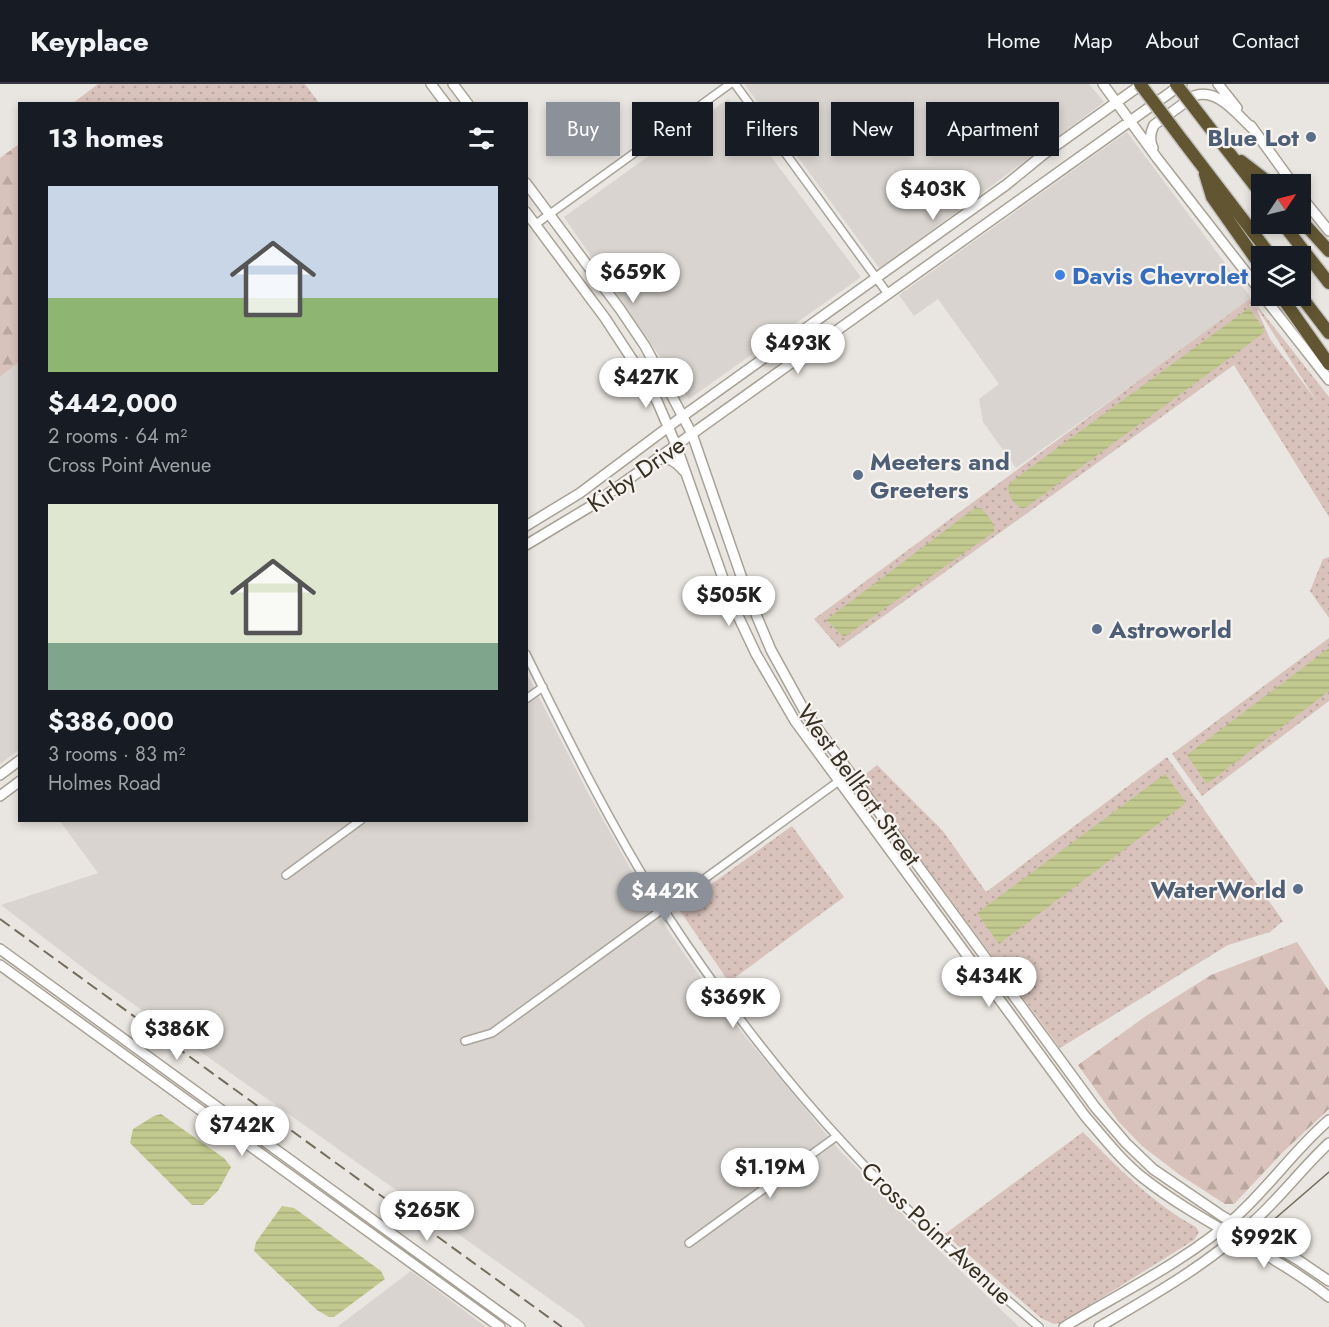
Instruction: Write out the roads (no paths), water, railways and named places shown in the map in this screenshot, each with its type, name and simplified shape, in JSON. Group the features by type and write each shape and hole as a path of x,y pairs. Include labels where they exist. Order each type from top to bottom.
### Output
{"highway":[{"path":"1141,84 1263,246"},
{"path":"1176,84 1251,181"},
{"path":"1228,152 1258,174"},
{"path":"1203,168 1212,197 1251,252"},
{"path":"1311,231 1329,251"},
{"path":"1291,234 1329,283"},
{"path":"1288,306 1329,364"},
{"path":"1308,306 1329,333"}],"main road":[{"path":"431,84 444,102"},
{"path":"453,84 466,102"},
{"path":"1103,84 1251,280"},
{"name":"Kirby Drive","path":"528,525 579,493 1006,185 1044,154 1141,84"},
{"name":"Kirby Drive","path":"528,544 576,516 1182,84"},
{"path":"1218,84 1286,174"},
{"path":"1225,84 1229,98"},
{"path":"1157,158 1150,142 1154,124 1201,93 1217,96 1254,130"},
{"path":"1006,185 1018,201"},
{"name":"West Bellfort Street","path":"528,186 645,346 692,434 747,593 771,650 804,710 850,773 1103,1116 1126,1143 1153,1169 1230,1221 1298,1260 1329,1281"},
{"path":"1311,209 1329,231"},
{"name":"West Bellfort Street","path":"528,214 605,318 645,379 676,445 731,601 773,685 795,721 1085,1116 1111,1147 1141,1176 1235,1238 1294,1271 1329,1297"},
{"path":"1271,306 1329,380"},
{"path":"605,318 620,309"},
{"path":"652,462 663,458 671,460 687,474"},
{"path":"731,601 747,593"},
{"path":"0,775 18,762"},
{"path":"0,796 18,783"},
{"path":"0,949 520,1327"},
{"path":"0,965 500,1327"},
{"path":"30,986 36,975"},
{"path":"1064,1327 1171,1263 1221,1229 1250,1203 1297,1150 1329,1120"},
{"path":"1099,1327 1183,1276 1245,1230 1329,1143"},
{"path":"273,1163 280,1152"},
{"path":"443,1286 450,1276"}],"street":[{"path":"536,224 730,84"},
{"path":"735,84 888,294"},
{"name":"Cross Point Avenue","path":"528,658 597,794 663,909 755,1038 867,1169 949,1249 1039,1327"},
{"path":"528,698 543,687"},
{"path":"465,1041 492,1033 850,773"},
{"path":"286,875 358,822"},
{"path":"689,1243 837,1136"}],"tram line":[{"path":"1270,1223 1329,1172"}],"railway":[{"path":"0,919 562,1327"}],"place":[{"name":"Blue Lot","path":"1311,137"},
{"name":"Davis Chevrolet","path":"1060,275"},
{"name":"Meeters and Greeters","path":"858,475"},
{"name":"Astroworld","path":"1097,629"},
{"name":"WaterWorld","path":"1298,889"}]}
